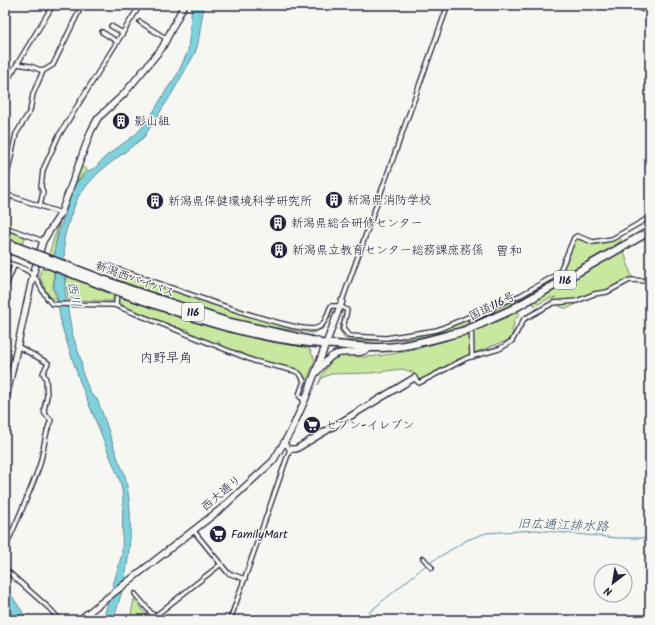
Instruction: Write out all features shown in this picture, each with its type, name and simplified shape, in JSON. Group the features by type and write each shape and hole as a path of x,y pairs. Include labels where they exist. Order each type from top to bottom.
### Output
{"highway":[{"name":"国道116号","path":"326,344 371,348 426,342 464,331 511,310 650,231"},
{"name":"新潟西バイパス","path":"5,242 9,248 128,292 260,332 326,344"}],"street":[{"path":"5,84 53,5"},
{"path":"5,182 16,134 30,111 34,94 43,71 53,65 82,5"},
{"path":"40,206 43,192 41,187 43,170 58,136 140,5"},
{"path":"5,403 33,275 43,241 61,213 78,163 98,118 123,95 167,39 184,5"},
{"path":"341,304 448,5"},
{"path":"637,5 641,9 650,11"},
{"path":"140,22 167,39"},
{"path":"111,26 123,33"},
{"path":"102,32 118,42"},
{"path":"17,64 30,66 43,71"},
{"path":"5,194 10,197 61,213"},
{"path":"5,207 10,197"},
{"path":"341,304 347,310 342,324 345,333 349,336 369,338 407,336 437,330 522,295 556,275 560,271 574,238 577,236 593,242 612,239 650,217"},
{"path":"5,228 43,241"},
{"path":"5,262 33,275 45,298 52,304 116,305 254,361 295,371 300,374 304,381 299,395 305,400"},
{"path":"106,265 264,319 309,330 316,329 324,323 331,306 341,304"},
{"path":"5,288 14,266"},
{"path":"116,269 116,305"},
{"path":"284,444 290,449 296,449 414,378 419,383 472,356 499,349 512,341 526,318 553,303 577,302 594,294 607,292 630,280 650,281"},
{"name":"西大通り","path":"79,620 193,530 263,472 277,456 305,400 341,304"},
{"path":"472,356 470,320 492,310 490,307"},
{"path":"5,548 39,467 46,430 51,420 45,414 44,410 47,396 46,379 43,373 48,363 17,346"},
{"path":"315,374 327,360 335,355 358,354 371,348"},
{"path":"230,620 290,449"},
{"path":"193,530 228,573 245,578"},
{"path":"422,558 432,568"},
{"path":"150,620 221,564"},
{"path":"5,569 50,609 60,620"},
{"path":"135,594 157,620"}],"green space":[{"path":"79,164 87,170 75,184 67,200 58,228 55,256 49,254 50,250"},
{"path":"5,228 26,236 22,244 5,236"},
{"path":"620,236 621,241 607,250 510,305 472,322 473,320 497,309 499,305 561,273 575,239 597,244 608,242"},
{"path":"623,248 632,278 568,308 564,308 550,302 556,297 548,299 535,306 532,301"},
{"path":"44,265 54,269 53,289 57,300 47,293 39,275"},
{"path":"120,272 197,297 197,302 201,299 228,308 229,312 233,310 286,328 298,330 318,330 324,325 334,307 330,317 322,329 312,333 256,325 222,317 118,280 118,274"},
{"path":"65,273 114,296 113,301 68,300"},
{"path":"118,297 139,302 245,335 309,348 315,360 304,387 305,379 299,371 258,360 220,346 219,341 215,344 190,333 188,329 184,330 125,307 118,302"},
{"path":"517,309 520,315 513,321 514,323 511,339 474,353 473,330"},
{"path":"469,319 469,323 445,332 394,340 359,341 350,340 344,338 339,329 341,323 343,333 347,337 354,339 378,340 440,331"},
{"path":"469,331 470,355 456,360 420,381 412,372 402,369 371,373 331,374 322,378 318,385 327,367 336,357 364,357 404,352 444,341"},
{"path":"134,599 149,618 147,620 130,620"}],"water":[{"path":"192,5 204,5 195,53 171,95 144,137 99,172 78,197 64,238 65,293 72,333 81,360 83,375 91,394 97,399 100,406 124,474 130,512 127,567 119,603 113,620 103,620 122,554 123,495 120,481 80,382 61,324 57,295 54,289 55,246 70,196 76,183 88,171 95,168 105,157 136,134 148,121 177,75 188,51"},
{"path":"5,586 28,620 5,620"}],"waterway":[{"name":"旧広通江排水路","path":"429,563 467,540 486,533 536,530 617,538 650,538"},
{"name":"旧広通江排水路","path":"360,620 426,565"}],"place":[{"name":"影山組","path":"121,121"},
{"name":"新潟県消防学校","path":"334,200"},
{"name":"新潟県保健環境科学研究所","path":"155,201"},
{"name":"新潟県総合研修センター","path":"278,223"},
{"name":"新潟県立教育センター総務課庶務係","path":"279,250"},
{"name":"セブン-イレブン","path":"312,425"},
{"name":"FamilyMart","path":"218,534"}],"district":[{"name":"曽和","path":"509,250"},
{"name":"内野早角","path":"166,357"}],"water label":[{"name":"西川","path":"75,294"}]}
